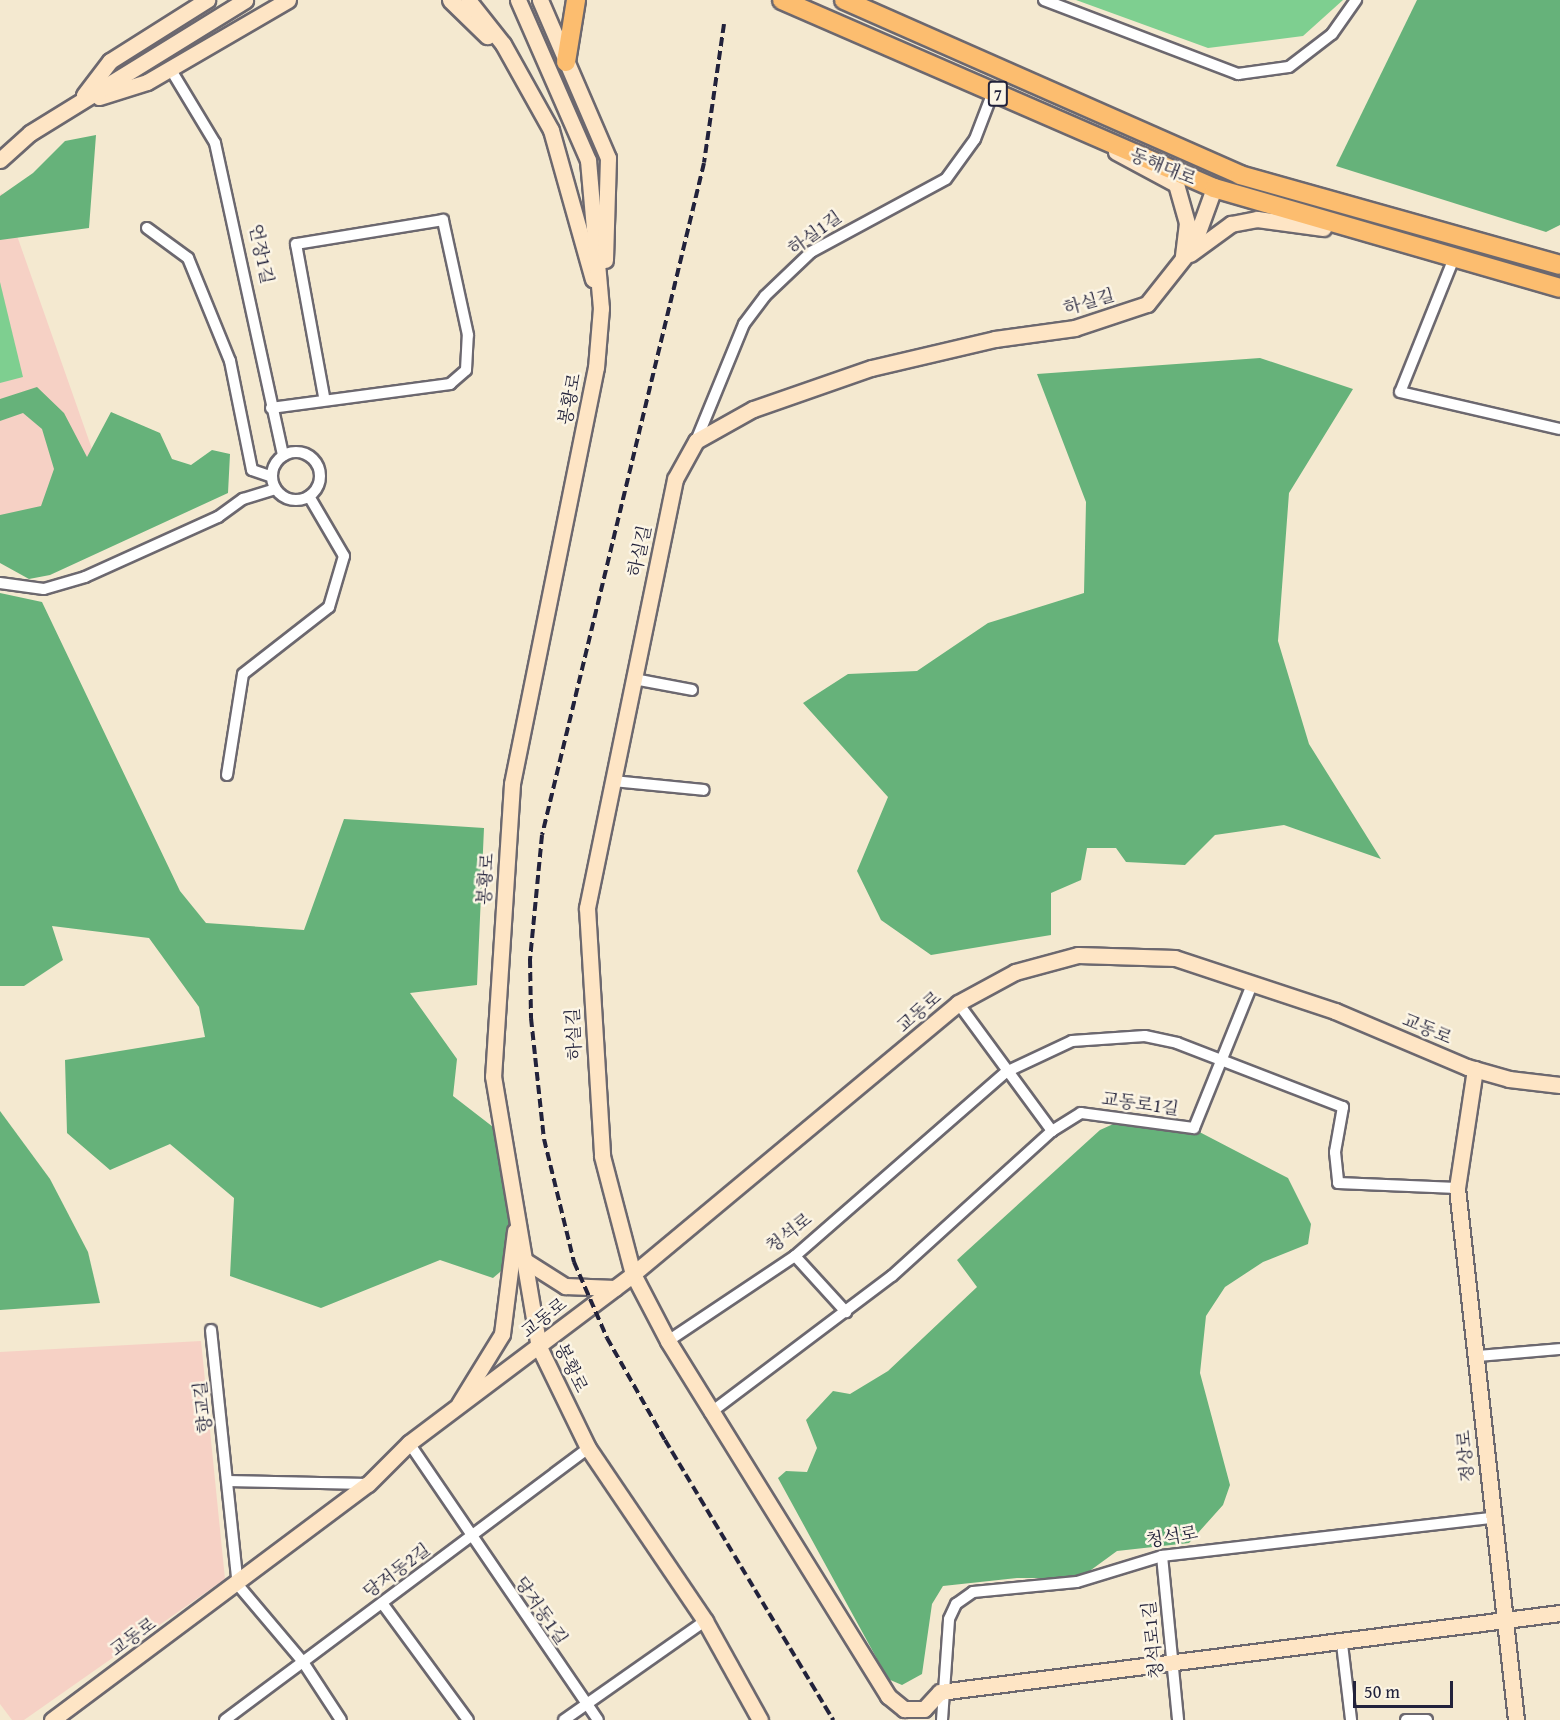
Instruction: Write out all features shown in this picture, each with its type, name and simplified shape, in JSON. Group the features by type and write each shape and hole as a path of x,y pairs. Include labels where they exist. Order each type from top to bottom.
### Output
{"main road":[{"path":"566,62 576,0"},
{"name":"동해대로","path":"782,0 1099,140 1214,188 1560,288"},
{"name":"동해대로","path":"844,0 1220,167 1560,265"},
{"path":"1214,188 1220,167"}],"street":[{"path":"79,102 110,62 207,0"},
{"path":"0,148 30,133 245,0"},
{"path":"79,102 171,70 288,0"},
{"path":"450,0 514,62"},
{"path":"468,0 514,62 551,130 601,308"},
{"name":"봉황로","path":"518,0 588,160 601,308 596,367 512,784 493,1076 539,1347 588,1448 705,1621 760,1720"},
{"path":"540,0 608,158 609,219 601,308"},
{"path":"1044,0 1238,74 1289,67 1332,34 1356,0"},
{"name":"언장1길","path":"171,70 215,143 283,456"},
{"name":"하실1길","path":"696,441 744,324 765,296 811,252 946,179 975,139 993,92"},
{"path":"0,160 30,133"},
{"path":"1099,140 1176,184 1187,223 1183,260"},
{"name":"하실길","path":"633,1274 602,1156 587,908 675,479 696,441 753,409 871,368 1075,328 1147,304 1183,260 1214,188"},
{"path":"1183,260 1231,224 1257,219 1384,238"},
{"path":"271,408 324,397 450,384 466,370 468,335 443,220 296,244 324,397"},
{"path":"147,228 188,258 230,361 252,470 272,477"},
{"path":"1454,258 1400,392 1560,429"},
{"path":"301,453 316,463 320,481 309,496 288,499 275,489 272,477 283,456 301,453"},
{"path":"0,583 44,589 86,578 218,517 243,499 275,489"},
{"path":"227,775 243,674 329,607 344,556 309,496"},
{"path":"634,679 692,690"},
{"path":"613,782 704,790"},
{"name":"교동로","path":"52,1720 238,1585 368,1485 409,1443 454,1413 633,1274 958,1004 1015,972 1078,956 1175,958 1253,982 1475,1069 1509,1079 1560,1085"},
{"path":"1224,1060 1253,982"},
{"path":"710,1413 846,1312 1052,1131 1006,1072 958,1004"},
{"path":"1006,1072 1036,1054 1101,1037 1145,1036 1224,1060 1344,1107 1335,1152 1338,1183 1457,1188"},
{"name":"교동로1길","path":"1052,1131 1081,1113 1194,1128 1224,1060"},
{"name":"정상로","path":"1475,1069 1457,1188 1477,1356 1503,1621 1516,1720"},
{"name":"청석로","path":"668,1341 795,1256 1006,1072"},
{"path":"454,1413 502,1334 517,1219"},
{"path":"795,1256 846,1312"},
{"path":"524,1260 565,1286 615,1288"},
{"path":"633,1274 668,1341 710,1413 888,1696 904,1708 924,1709 940,1692 1172,1666 1560,1613"},
{"name":"향교길","path":"211,1330 238,1585"},
{"path":"1477,1356 1560,1349"},
{"path":"409,1443 469,1537"},
{"name":"당저동2길","path":"225,1720 588,1448"},
{"path":"227,1480 368,1485"},
{"name":"청석로","path":"942,1720 940,1692 948,1678 944,1646 949,1619 956,1604 973,1592 1077,1582 1162,1556 1492,1518"},
{"name":"당저동1길","path":"469,1537 598,1720"},
{"name":"청석로1길","path":"1162,1556 1178,1720"},
{"path":"238,1585 303,1662 341,1720"},
{"path":"382,1603 468,1720"},
{"path":"564,1720 705,1621"},
{"path":"1342,1644 1351,1720"},
{"path":"1406,1720 1427,1720"}],"shaded area":[{"path":"2,193 105,486 0,551 0,195"},
{"path":"201,1341 225,1579 24,1720 12,1720 0,1704 0,1352"}],"green space":[{"path":"1076,0 1343,0 1303,36 1208,48"},
{"path":"1417,0 1560,0 1560,225 1546,232 1336,166"},
{"path":"96,135 89,228 0,240 0,196 33,173 65,141"},
{"path":"0,282 23,377 0,383"},
{"path":"1260,358 1353,389 1289,493 1278,641 1309,744 1381,859 1284,825 1215,835 1185,865 1126,862 1116,848 1087,848 1081,880 1051,893 1051,935 931,955 881,920 857,871 888,797 803,703 848,674 917,671 988,623 1084,593 1086,502 1037,374"},
{"path":"37,387 64,413 87,457 111,412 160,433 172,459 191,465 212,450 230,454 228,493 50,575 29,579 0,563 0,515 41,506 54,469 42,429 23,413 0,421 0,399"},
{"path":"0,593 42,602 180,891 206,923 304,930 344,819 484,828 477,985 410,993 457,1059 453,1096 506,1137 513,1261 493,1278 440,1260 321,1308 230,1276 234,1198 170,1144 110,1170 67,1133 65,1060 205,1037 199,1007 149,938 52,926 63,960 24,986 0,986"},
{"path":"0,1111 50,1179 88,1252 100,1303 0,1310"},
{"path":"1131,1116 1186,1125 1288,1178 1311,1224 1308,1244 1263,1262 1225,1287 1206,1316 1200,1373 1230,1485 1223,1505 1189,1543 1117,1551 1080,1578 1017,1578 943,1586 932,1604 922,1674 902,1685 888,1679 778,1478 786,1471 807,1472 817,1448 806,1420 833,1391 850,1394 888,1371 977,1287 957,1260 1100,1130"}],"railway":[{"path":"724,24 704,163 542,835 530,959 531,1018 544,1139 574,1262 607,1338 665,1440 833,1720"}]}
